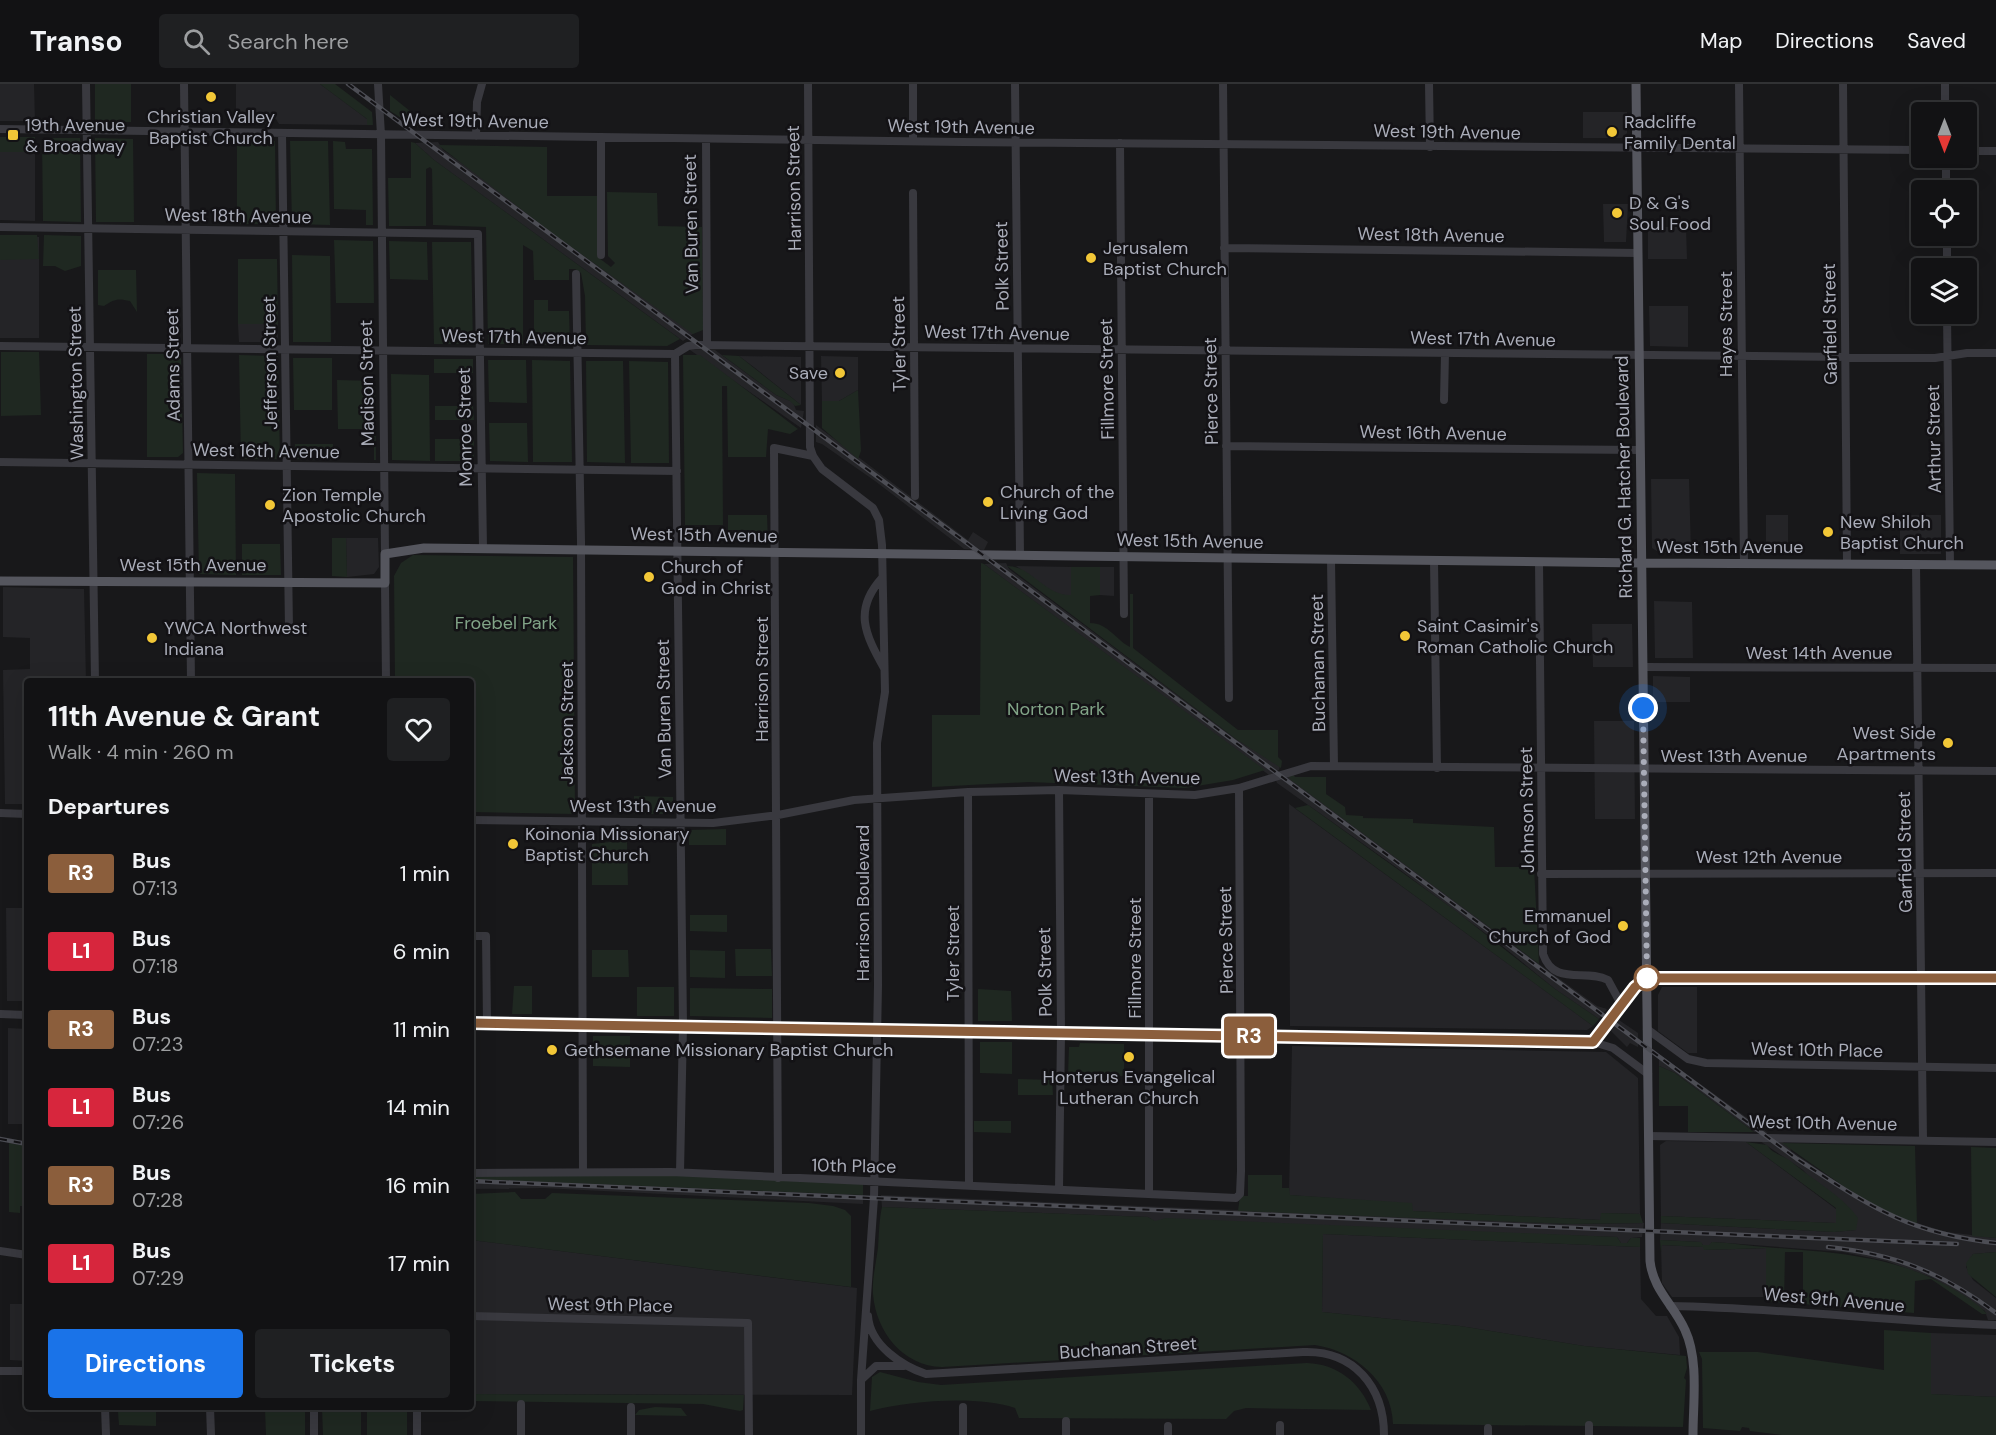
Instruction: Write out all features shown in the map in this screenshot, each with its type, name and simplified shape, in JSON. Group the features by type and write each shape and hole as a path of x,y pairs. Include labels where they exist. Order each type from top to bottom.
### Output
{"main road":[{"name":"Richard G. Hatcher Boulevard","path":"1636,84 1651,1275 1685,1330 1690,1347 1693,1435"},
{"name":"West 15th Avenue","path":"385,554 413,548 483,548 1331,560 1996,565"},
{"name":"Madison Street","path":"385,554 385,583"},
{"name":"West 15th Avenue","path":"0,580 385,583"}],"street":[{"name":"Washington Street","path":"86,84 94,678"},
{"name":"Adams Street","path":"184,84 191,678"},
{"name":"Madison Street","path":"378,84 381,135 385,554"},
{"path":"476,136 477,102 482,84"},
{"name":"Harrison Street","path":"778,1178 780,1028 774,448 813,456 810,442 808,84"},
{"path":"913,84 913,141"},
{"name":"Polk Street","path":"1015,84 1020,555"},
{"name":"Pierce Street","path":"1223,84 1229,698"},
{"path":"1430,84 1430,147"},
{"name":"Hayes Street","path":"1739,84 1744,564"},
{"name":"Garfield Street","path":"1843,84 1847,564"},
{"path":"1945,84 1945,102"},
{"name":"West 19th Avenue","path":"0,129 1430,147 1911,150"},
{"name":"Jefferson Street","path":"282,133 288,629"},
{"path":"601,137 601,255"},
{"name":"Van Buren Street","path":"705,139 707,345"},
{"name":"Fillmore Street","path":"1120,143 1124,614"},
{"path":"1977,151 1996,151"},
{"name":"Tyler Street","path":"913,193 915,496"},
{"name":"West 18th Avenue","path":"0,227 477,234"},
{"name":"Monroe Street","path":"477,234 483,548"},
{"name":"West 18th Avenue","path":"1224,248 1638,253"},
{"name":"Jackson Street","path":"576,274 581,550 584,1172"},
{"name":"Arthur Street","path":"1947,324 1950,564"},
{"name":"West 17th Avenue","path":"0,346 675,354 688,346 707,345 1935,358 1996,353"},
{"path":"1444,400 1445,353"},
{"name":"Van Buren Street","path":"675,354 683,1026 680,1172"},
{"name":"West 16th Avenue","path":"1227,446 1640,450"},
{"name":"Harrison Boulevard","path":"813,456 822,469 866,501 875,512 880,526 882,554 885,703 877,743 878,1030 875,1182 861,1380"},
{"name":"West 16th Avenue","path":"0,462 677,471"},
{"name":"Buchanan Street","path":"1331,560 1334,766"},
{"path":"1434,561 1437,768"},
{"name":"Johnson Street","path":"1539,562 1541,873 1545,959 1562,975 1605,978 1611,983 1620,1004"},
{"name":"Garfield Street","path":"1916,564 1923,1140"},
{"path":"882,578 867,599 864,618 874,651 885,670"},
{"name":"Madison Street","path":"385,583 386,678"},
{"name":"West 14th Avenue","path":"1642,667 1996,668"},
{"name":"West 13th Avenue","path":"474,820 713,823 778,815 827,804 968,792 1059,790 1149,795 1202,794 1239,788 1301,767 1996,771"},
{"name":"Pierce Street","path":"1236,1198 1240,1194 1241,1182 1239,788"},
{"name":"Polk Street","path":"1059,790 1061,1033 1059,1189"},
{"name":"Tyler Street","path":"968,792 969,1185"},
{"name":"Fillmore Street","path":"1149,795 1149,1193"},
{"path":"0,813 24,814"},
{"name":"West 12th Avenue","path":"1541,873 1996,873"},
{"path":"474,936 486,936 487,1023"},
{"path":"1593,1042 1620,1004 1647,978 1996,978"},
{"path":"0,1014 24,1015"},
{"path":"474,1023 1593,1042 1613,1048 1648,1074"},
{"name":"West 10th Place","path":"1647,1029 1688,1059 1704,1063 1996,1068"},
{"name":"West 10th Avenue","path":"1649,1136 1996,1142"},
{"name":"10th Place","path":"474,1173 680,1172 1236,1198"},
{"path":"0,1251 24,1255"},
{"name":"Buchanan Street","path":"866,1300 868,1321 874,1334 886,1349 906,1366 926,1374 942,1375 1322,1353 1348,1363 1365,1377 1383,1411 1384,1435"},
{"name":"West 9th Avenue","path":"1670,1306 1743,1307 1917,1322 1996,1325"},
{"name":"West 9th Place","path":"474,1316 748,1323 750,1435"},
{"path":"861,1435 861,1380 868,1371 876,1366 906,1366"},
{"path":"0,1371 24,1371"},
{"path":"521,1404 521,1435"},
{"path":"631,1407 631,1435"},
{"path":"963,1407 963,1435"},
{"path":"105,1410 106,1435"},
{"path":"210,1410 211,1435"},
{"path":"314,1410 314,1435"},
{"path":"417,1410 417,1435"},
{"path":"1066,1421 1066,1435"},
{"path":"1280,1425 1280,1435"},
{"path":"1589,1425 1589,1435"}],"shaded area":[{"path":"0,84 34,84 35,121 0,121"},
{"path":"236,84 320,84 367,119 367,125 279,124 276,119 271,119 269,124 236,124"},
{"path":"1583,112 1627,112 1627,133 1622,138 1583,138"},
{"path":"0,137 35,137 35,221 0,220"},
{"path":"438,142 443,150 486,180 556,236 694,333 683,341 434,160 415,143"},
{"path":"1603,204 1628,204 1626,242 1604,242"},
{"path":"1648,227 1686,227 1687,259 1648,259"},
{"path":"0,235 39,237 39,338 0,338"},
{"path":"1649,306 1688,306 1688,347 1650,346"},
{"path":"238,324 278,324 278,342 239,342"},
{"path":"690,350 715,350 776,395 793,402 796,410 804,411 801,428"},
{"path":"739,356 801,357 801,405 755,368"},
{"name":"Save","path":"821,356 858,357 858,390 839,401 822,401"},
{"path":"816,425 968,540 973,532 988,542 984,550 964,549 875,481 816,442"},
{"path":"1651,479 1689,479 1691,553 1660,553 1652,548"},
{"path":"1766,515 1788,515 1788,554 1766,554"},
{"path":"1900,515 1941,515 1941,554 1900,554"},
{"path":"346,538 378,538 379,567 374,574 347,577"},
{"path":"1006,563 1009,569 1236,739 1280,766 1279,770 1269,775 984,564"},
{"path":"1016,566 1071,567 1071,595 1057,595"},
{"path":"1100,567 1114,567 1114,596 1100,595"},
{"path":"3,587 84,589 86,678 24,678 24,804 5,804 3,670 30,669 30,638 3,637"},
{"path":"1654,601 1692,602 1693,658 1655,658"},
{"path":"1592,624 1632,624 1633,667 1593,667"},
{"path":"1653,676 1690,677 1690,702 1653,702"},
{"path":"1594,721 1634,721 1635,819 1595,819"},
{"path":"1288,775 1539,964 1597,1006 1607,1009 1599,1019 1555,989 1501,945 1400,870 1277,783 1276,780"},
{"path":"1289,804 1593,1026 1587,1030 1290,1026"},
{"path":"6,908 24,908 24,1001 7,1001"},
{"path":"1662,987 1697,987 1697,1053 1688,1053 1658,1031 1658,995"},
{"path":"1619,1020 1638,1033 1638,1047 1630,1043 1627,1047 1611,1031"},
{"path":"8,1028 24,1029 24,1124 8,1124"},
{"path":"1292,1046 1606,1052 1638,1078 1640,1214 1601,1213 1601,1220 1412,1211 1412,1204 1289,1195"},
{"path":"1659,1054 1768,1133 1754,1132 1675,1073 1659,1066"},
{"path":"1666,1141 1746,1142 1836,1209 1836,1223 1661,1216 1660,1145"},
{"path":"1760,1141 1781,1141 1790,1147 1791,1151 1846,1188 1903,1219 1947,1232 1996,1238 1996,1252 1973,1254 1966,1267 1973,1280 1996,1298 1996,1320 1988,1320 1985,1311 1933,1278 1886,1261 1843,1252 1712,1242 1710,1245 1703,1245 1700,1242 1660,1240 1661,1223 1834,1232 1856,1230 1803,1170"},
{"path":"474,1179 863,1195 863,1204 543,1188 474,1189"},
{"path":"881,1195 1572,1224 1644,1223 1642,1237 1631,1238 1627,1243 1621,1243 1617,1237 1154,1221 1148,1217 882,1207"},
{"path":"1323,1234 1640,1247 1641,1299 1656,1316 1667,1316 1679,1337 1680,1355 1584,1346 1460,1326 1322,1312"},
{"path":"474,1240 857,1288 852,1395 474,1394"},
{"path":"1661,1245 1704,1247 1704,1250 1767,1248 1766,1297 1672,1297 1662,1283"},
{"path":"10,1304 24,1304 24,1361 10,1360"},
{"path":"1931,1333 1996,1335 1996,1397 1931,1394"}],"green space":[{"path":"95,84 131,84 131,122 95,122"},
{"path":"320,84 335,84 372,112 373,125 367,125 367,119"},
{"path":"390,95 427,127 416,127 390,111"},
{"path":"0,137 35,137 35,152 0,152"},
{"path":"42,138 80,138 81,222 43,221"},
{"path":"95,138 133,139 134,222 96,222"},
{"path":"237,140 275,141 276,224 237,224"},
{"path":"290,141 328,141 330,225 292,224"},
{"path":"333,141 345,142 346,149 372,149 373,225 366,225 366,210 334,209"},
{"path":"411,142 680,339 667,346 586,345 585,296 581,273 575,269 569,269 569,280 534,280 533,251 523,245 523,344 488,344 486,227 433,225 432,169 430,167 426,169 426,226 389,226 388,178 411,178"},
{"path":"438,145 547,147 547,196 598,196 599,258 611,267 615,263 608,256 607,192 657,193 658,226 702,227 703,330 693,334 556,236"},
{"path":"0,235 37,235 39,259 0,260"},
{"path":"44,235 81,236 81,266 65,271 55,266 43,266"},
{"path":"334,240 373,241 374,303 336,303"},
{"path":"389,241 427,242 428,280 390,279"},
{"path":"432,242 471,242 473,344 434,344"},
{"path":"292,255 330,256 331,342 293,342"},
{"path":"238,259 277,259 278,324 238,324"},
{"path":"98,270 136,270 137,312 130,301 126,300 116,300 104,306 98,305"},
{"path":"534,300 548,300 548,311 569,311 570,345 534,345"},
{"path":"1,352 39,352 41,415 1,416"},
{"path":"147,354 177,354 181,358 183,453 178,457 147,457"},
{"path":"239,355 278,356 280,459 241,459"},
{"path":"683,355 700,355 798,429 790,434 768,429 766,457 728,457 727,386 722,386 723,525 685,525"},
{"path":"722,355 739,356 801,405 795,406 790,401 776,395"},
{"path":"293,358 332,358 332,410 294,410"},
{"path":"434,359 473,359 473,373 434,373"},
{"path":"488,360 526,360 527,403 489,402"},
{"path":"532,360 570,361 572,462 533,462"},
{"path":"586,361 623,361 625,463 587,462"},
{"path":"629,361 668,362 669,463 631,463"},
{"path":"391,374 429,375 430,461 392,460"},
{"path":"337,380 375,381 376,460 374,460 374,429 338,429"},
{"path":"858,390 861,451 858,459 822,428 822,401 839,401"},
{"path":"435,406 473,406 474,420 435,420"},
{"path":"489,423 527,423 528,462 490,461"},
{"path":"435,439 474,439 474,461 435,461"},
{"path":"295,444 333,444 333,460 295,459"},
{"path":"197,473 235,474 236,575 199,574"},
{"path":"728,515 767,515 768,543 749,542 749,530 728,530"},
{"path":"332,538 346,538 347,577 332,576"},
{"path":"242,544 280,544 281,575 242,575"},
{"name":"Froebel Park","path":"413,555 573,557 575,814 474,812 474,678 395,678 394,576 401,563"},
{"name":"Norton Park","path":"981,563 1265,770 1233,780 1185,788 1028,782 932,787 932,715 980,715"},
{"path":"1007,566 1024,571 1054,591 1071,595 1071,567 1100,567 1100,595 1090,596 1090,623 1107,629 1130,647 1130,594 1133,594 1133,648 1238,730 1278,730 1278,757 1282,761 1281,768 1236,739"},
{"path":"1293,774 1295,777 1326,777 1326,794 1345,807 1346,815 1363,816 1363,818 1413,819 1413,823 1494,827 1495,867 1534,867 1539,964 1291,780 1288,775"},
{"path":"634,796 673,797 673,814 634,814"},
{"path":"1308,805 1456,911 1555,989 1599,1019 1593,1026 1295,808"},
{"path":"726,829 726,845 689,845 689,830"},
{"path":"627,841 628,885 592,885 592,844"},
{"path":"690,915 727,915 727,932 690,931"},
{"path":"735,949 771,949 772,976 736,976"},
{"path":"592,950 628,950 629,977 592,977"},
{"path":"690,950 725,951 725,978 690,977"},
{"path":"514,986 532,986 532,1014 512,1014"},
{"path":"637,987 674,987 674,1016 637,1016"},
{"path":"690,988 772,989 772,1018 690,1016"},
{"path":"978,989 1011,991 1012,1021 978,1021"},
{"path":"593,1036 630,1036 630,1067 593,1066"},
{"path":"980,1042 1012,1042 1012,1074 980,1073"},
{"path":"1080,1043 1124,1044 1124,1076 1068,1075 1069,1047 1079,1047"},
{"path":"1659,1066 1675,1073 1754,1132 1688,1132 1688,1106 1659,1106"},
{"path":"1018,1079 1052,1080 1053,1095 1018,1095"},
{"path":"974,1121 1011,1121 1011,1133 974,1132"},
{"path":"1746,1142 1767,1145 1772,1151 1790,1160 1836,1195 1858,1218 1856,1230 1834,1232 1661,1223 1661,1216 1836,1223 1836,1208"},
{"path":"9,1143 24,1146 24,1206 20,1206 20,1213 9,1212"},
{"path":"1782,1143 1915,1146 1917,1225 1888,1213 1846,1188"},
{"path":"1971,1147 1996,1148 1996,1238 1972,1236"},
{"path":"666,1174 863,1183 863,1195 474,1179 474,1175"},
{"path":"1248,1175 1282,1175 1282,1188 1289,1188 1290,1195 1412,1203 1413,1211 1600,1220 1601,1213 1640,1214 1643,1223 1572,1224 1238,1211 1240,1196 1248,1196"},
{"path":"515,1192 521,1199 545,1199 552,1193 809,1203 833,1206 845,1210 851,1216 851,1287 474,1240 474,1194"},
{"path":"882,1207 1148,1217 1155,1221 1166,1218 1617,1237 1621,1243 1627,1243 1631,1238 1640,1238 1640,1247 1323,1234 1322,1312 1460,1326 1584,1346 1686,1356 1683,1427 1393,1424 1386,1394 1368,1371 1357,1361 1344,1354 1315,1345 942,1367 928,1365 915,1361 894,1344 886,1334 875,1308 873,1283"},
{"path":"1660,1240 1701,1242 1703,1245 1709,1245 1712,1242 1727,1243 1839,1254 1893,1264 1920,1273 1946,1285 1987,1314 1982,1314 1931,1279 1915,1281 1914,1313 1803,1304 1803,1252 1785,1252 1784,1303 1766,1301 1766,1248 1704,1250 1703,1247 1662,1245 1661,1252"},
{"path":"1996,1252 1996,1297 1968,1274 1966,1263 1973,1254"},
{"path":"1884,1330 1931,1333 1931,1394 1996,1397 1996,1435 1782,1435 1750,1431 1749,1428 1742,1427 1740,1431 1703,1428 1702,1359 1699,1352 1758,1352 1884,1370"},
{"path":"1307,1363 1328,1367 1346,1376 1361,1391 1371,1410 1246,1408 1234,1411 1226,1419 1019,1418 1015,1408 999,1404 942,1401 904,1404 870,1411 872,1377 880,1372 918,1382 941,1385"},
{"path":"474,1394 744,1395 743,1410 740,1411 703,1404 474,1401"},
{"path":"655,1407 681,1408 687,1416 635,1415 639,1410"},
{"path":"265,1410 305,1410 305,1435 266,1435"},
{"path":"322,1410 361,1410 361,1435 323,1435"},
{"path":"367,1410 407,1410 407,1435 367,1435"},
{"path":"118,1412 156,1412 156,1426 119,1425"}],"railway":[{"path":"348,84 1797,1159 1846,1191 1890,1215 1938,1232 1996,1243"},
{"path":"0,1139 24,1143"},
{"path":"474,1181 1957,1244"},
{"path":"1828,1247 1875,1254 1916,1267 1956,1286 1996,1313"}],"bus line":[{"name":"R3","path":"474,1023 1593,1042 1620,1004 1635,987 1647,978 1996,978"}],"place":[{"name":"Christian Valley Baptist Church","path":"211,97"},
{"name":"Radcliffe Family Dental","path":"1612,132"},
{"name":"19th Avenue & Broadway","path":"13,135"},
{"name":"D & G's Soul Food","path":"1617,213"},
{"name":"Jerusalem Baptist Church","path":"1091,258"},
{"name":"Save","path":"840,373"},
{"name":"Church of the Living God","path":"988,502"},
{"name":"Zion Temple Apostolic Church","path":"270,505"},
{"name":"New Shiloh Baptist Church","path":"1828,532"},
{"name":"Church of God in Christ","path":"649,577"},
{"name":"Saint Casimir's Roman Catholic Church","path":"1405,636"},
{"name":"YWCA Northwest Indiana","path":"152,638"},
{"name":"West Side Apartments","path":"1948,743"},
{"name":"Koinonia Missionary Baptist Church","path":"513,844"},
{"name":"Emmanuel Church of God","path":"1623,926"},
{"name":"Gethsemane Missionary Baptist Church","path":"552,1050"},
{"name":"Honterus Evangelical Lutheran Church","path":"1129,1057"}],"route":[{"path":"1643,708 1647,978"}]}
